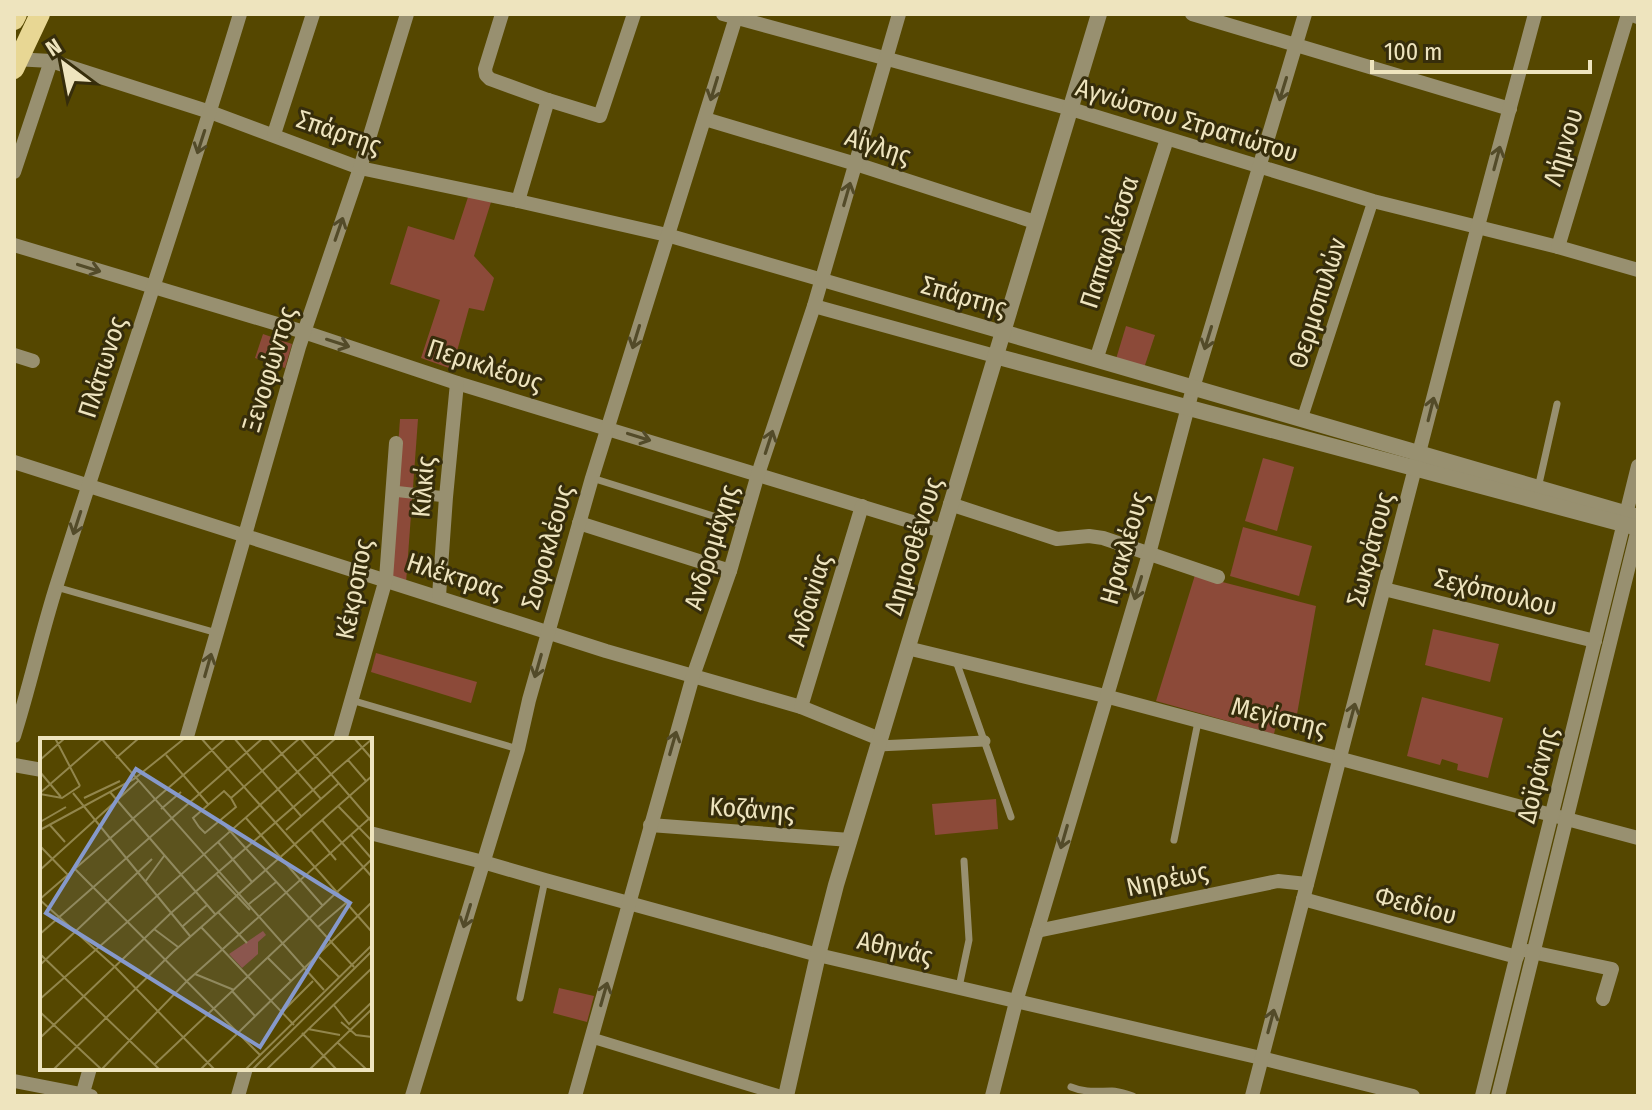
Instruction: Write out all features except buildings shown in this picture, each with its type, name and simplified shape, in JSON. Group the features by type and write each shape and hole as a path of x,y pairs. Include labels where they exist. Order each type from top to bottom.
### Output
{"main road":[{"path":"14,20 17,14"},
{"path":"16,63 40,14"}],"street":[{"name":"Πλάτωνος","path":"14,736 21,688 89,487 240,14"},
{"name":"Σπάρτης","path":"274,134 313,14"},
{"name":"Ξενοφώντος","path":"187,738 304,332 360,168 407,14"},
{"path":"502,14 485,69 486,75 548,100 600,116 634,14"},
{"name":"Ανδρομάχης","path":"575,1096 693,676 730,571 758,474 814,306 899,14"},
{"name":"Δημοσθένους","path":"784,1096 850,840 1099,14"},
{"path":"1192,14 1510,109"},
{"name":"Ηρακλέους","path":"992,1096 1016,1002 1149,554 1193,388 1305,14"},
{"name":"Σωκράτους","path":"1252,1096 1535,14"},
{"name":"Αγνώστου Στρατιώτου","path":"732,15 1071,109 1373,201 1638,270"},
{"name":"Σοφοκλέους","path":"412,1096 518,749 592,478 705,119 732,15"},
{"name":"Λήμνου","path":"1558,247 1633,15"},
{"name":"Σπάρτης","path":"16,63 51,61 274,134 360,168 667,235 1302,419 1418,461 1633,524"},
{"path":"14,172 51,61"},
{"path":"518,201 548,100"},
{"name":"Αίγλης","path":"705,119 1035,222"},
{"name":"Παπαφλέσσα","path":"1096,360 1167,139"},
{"name":"Θερμοπυλών","path":"1302,419 1373,201"},
{"name":"Περικλέους","path":"14,245 942,531"},
{"name":"Σπάρτης","path":"814,306 1188,408 1538,488 1633,524"},
{"path":"14,355 33,361"},
{"name":"Κιλκίς","path":"439,596 457,383"},
{"name":"Κέκροπος","path":"341,738 386,579 396,443"},
{"name":"Ηλέκτρας","path":"14,462 548,632 801,707 879,743"},
{"name":"Δοϊράνης","path":"1482,1096 1559,817 1633,524 1638,466"},
{"path":"393,491 446,497"},
{"path":"950,504 1057,539 1103,538 1218,577"},
{"name":"Ανδανiας","path":"801,707 862,506"},
{"path":"579,523 730,571"},
{"name":"Δοϊράνης","path":"1559,817 1595,641 1633,524"},
{"name":"Σεχόπουλου","path":"1384,589 1595,641"},
{"name":"Μεγίστης","path":"907,648 1340,757 1638,838"},
{"path":"879,743 985,741"},
{"path":"14,765 40,770"},
{"name":"Κοζάνης","path":"650,825 850,840"},
{"name":"Αθηνάς","path":"372,834 818,955 1413,1096"},
{"name":"Νηρέως","path":"1037,931 1278,881 1305,891"},
{"name":"Φειδίου","path":"1305,891 1523,952 1612,969 1603,999"},
{"name":"Δοϊράνης","path":"1498,1096 1523,952"},
{"path":"592,1038 784,1096"},
{"path":"14,1081 85,1096 90,1070"},
{"path":"238,1096 245,1070"}],"lane":[{"path":"1538,488 1557,404"},
{"path":"592,478 742,525"},
{"path":"56,587 217,633"},
{"path":"956,661 1011,817"},
{"path":"351,700 518,749"},
{"path":"1174,840 1198,722"},
{"path":"959,987 969,940 964,861"},
{"path":"520,998 545,880"},
{"path":"1071,1087 1094,1092 1116,1091 1133,1096"}],"shaded area":[{"path":"469,194 492,199 474,256 494,278 484,311 469,308 452,369 421,358 440,300 390,284 408,226 454,240"},
{"path":"1126,326 1155,335 1144,368 1116,359"},
{"path":"263,334 292,344 285,368 255,358"},
{"path":"400,419 418,419 406,583 389,578"},
{"path":"1263,458 1294,467 1277,531 1245,521"},
{"path":"1243,527 1312,546 1299,596 1230,576"},
{"path":"1195,575 1316,606 1296,720 1278,716 1274,734 1156,701"},
{"path":"1433,629 1499,644 1490,682 1425,665"},
{"path":"376,653 477,682 471,703 371,672"},
{"path":"1422,697 1503,718 1488,778 1457,770 1458,764 1442,759 1440,765 1407,756"},
{"path":"996,799 998,829 935,835 932,804"},
{"path":"559,988 594,996 587,1022 553,1013"}]}
